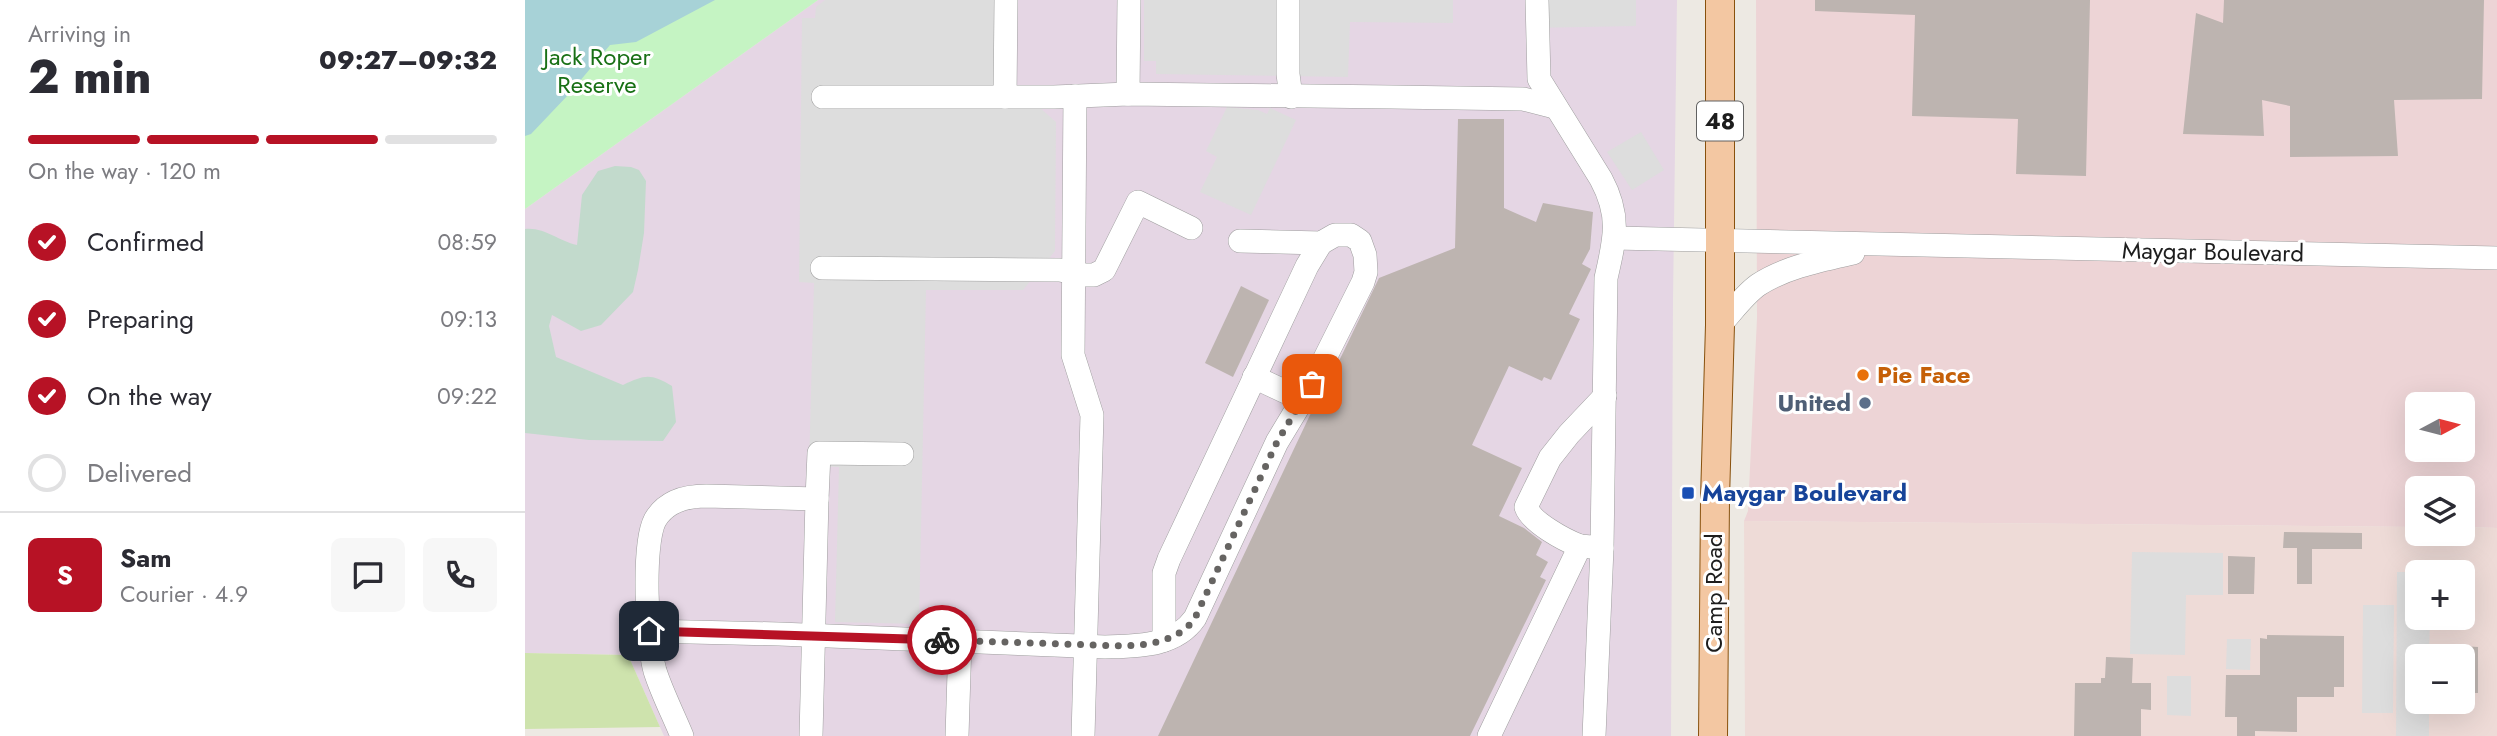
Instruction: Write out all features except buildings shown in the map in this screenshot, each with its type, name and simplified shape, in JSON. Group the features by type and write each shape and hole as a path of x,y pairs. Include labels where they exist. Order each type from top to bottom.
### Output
{"main road":[{"name":"Camp Road","path":"1713,736 1720,325 1720,0"}],"street":[{"path":"1005,97 1006,0"},
{"path":"1128,94 1129,0"},
{"path":"1288,0 1288,74 1291,97"},
{"path":"1537,0 1536,50 1539,79 1601,179 1609,194 1615,220 1615,238 1606,278 1605,396 1591,547 1594,736"},
{"path":"823,97 1128,94 1523,99 1555,107"},
{"path":"1075,96 1073,355 1092,415 1083,736"},
{"path":"822,268 1060,270 1094,275 1107,267 1138,202 1191,228"},
{"path":"649,631 1085,646 1141,645 1164,640 1187,629 1195,618 1277,442 1324,362 1366,272 1366,255 1356,237 1335,235 1321,243 1241,241"},
{"name":"Maygar Boulevard","path":"1615,238 2497,258"},
{"path":"1164,640 1164,573 1168,559 1321,243"},
{"path":"1720,325 1755,287 1767,280 1821,260 1887,245"},
{"path":"1254,377 1303,400"},
{"path":"1591,547 1552,531 1529,514 1526,507 1550,458 1605,396"},
{"path":"811,736 819,453 902,454"},
{"path":"682,736 655,669 649,631 649,548 655,519 665,507 691,496 817,499"},
{"path":"1489,736 1591,547"},
{"path":"957,736 960,641"}],"shaded area":[{"path":"818,0 1677,0 1671,736 664,736 628,655 525,653 525,209"},
{"path":"825,0 1014,0 1014,85 1056,122 1055,251 1023,290 926,290 919,624 835,622 839,467 809,466 814,283 799,282 802,18 815,18 816,7"},
{"path":"1144,0 1453,0 1453,23 1350,22 1348,77 1156,74 1156,61 1144,61"},
{"path":"1529,0 1636,0 1636,26 1529,28"},
{"path":"1756,0 2497,0 2497,528 2475,527 2475,476 2405,476 2405,527 1744,521 1748,511 1757,318"},
{"path":"1227,107 1258,110 1267,114 1270,108 1296,120 1251,215 1200,192 1217,157 1206,151"},
{"path":"1641,132 1664,170 1632,190 1607,152"},
{"path":"1744,521 2405,527 2405,546 2475,546 2475,527 2497,528 2497,736 1745,736"},
{"path":"2132,552 2223,553 2223,595 2186,595 2185,655 2130,654"},
{"path":"2397,572 2405,572 2405,630 2430,630 2429,644 2405,644 2405,714 2429,714 2429,736 2396,736"},
{"path":"2363,605 2394,605 2393,713 2362,713"},
{"path":"2227,639 2251,639 2250,670 2226,669"},
{"path":"2167,676 2191,676 2191,716 2167,715"}],"green space":[{"name":"Jack Roper Reserve","path":"525,0 818,0 525,209"},
{"path":"615,166 639,170 646,181 644,233 633,292 601,325 581,331 552,315 549,326 556,357 623,385 637,379 653,377 672,386 676,422 663,441 589,440 525,433 525,229 539,230 577,245 582,195 598,171"},
{"path":"525,653 628,655 660,727 525,729"}],"water":[{"path":"525,0 715,0 636,42 610,45 569,94 531,134 525,136"}],"way so far":[{"path":"942,640 1105,647 1141,645 1164,640 1187,629 1195,618 1277,442 1312,384"}],"place":[{"name":"Pie Face","path":"1863,375"},
{"name":"United","path":"1865,403"},
{"name":"Maygar Boulevard","path":"1688,493"}],"route":[{"path":"649,631 942,640"}]}
